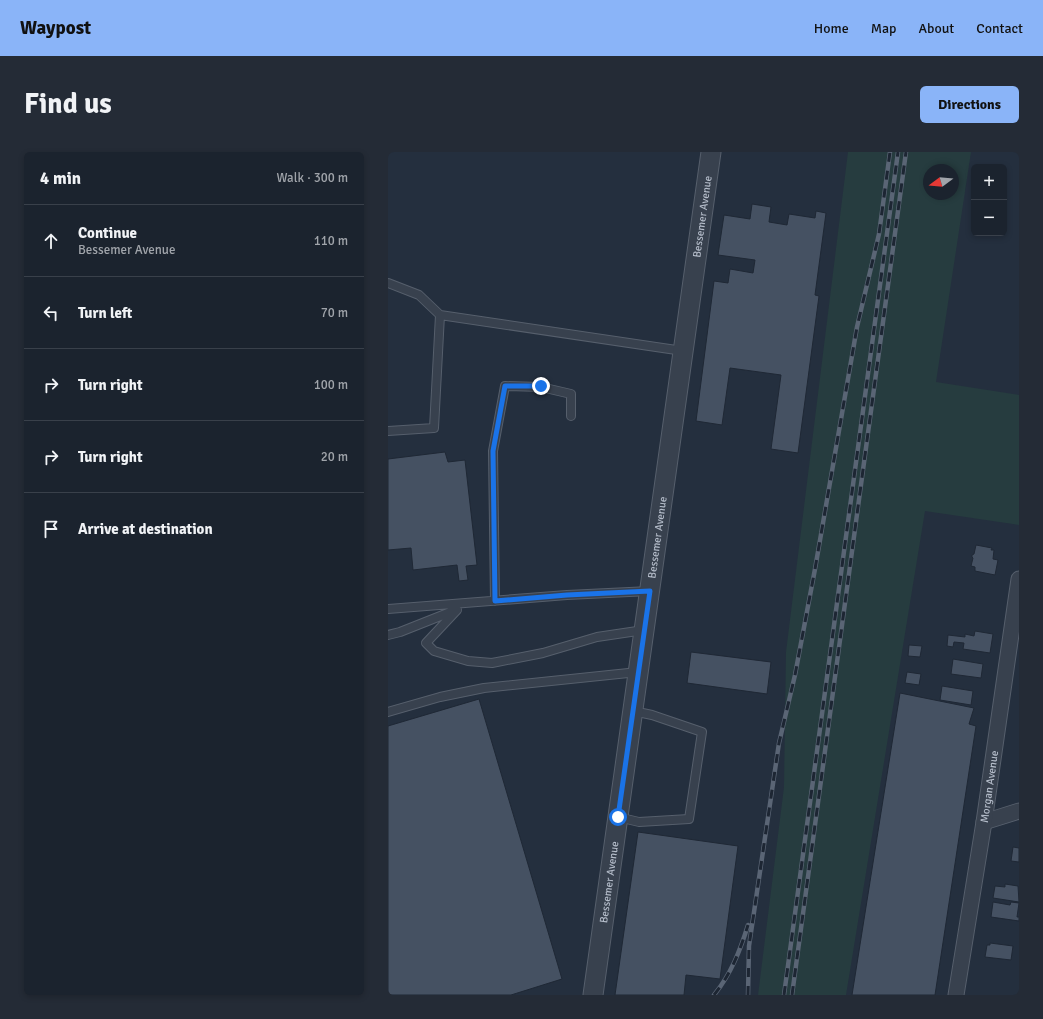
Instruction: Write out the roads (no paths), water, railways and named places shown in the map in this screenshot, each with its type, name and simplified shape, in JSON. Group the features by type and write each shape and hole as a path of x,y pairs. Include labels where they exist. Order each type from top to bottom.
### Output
{"street":[{"name":"Bessemer Avenue","path":"593,995 711,152"},
{"name":"Morgan Avenue","path":"956,995 984,822 1019,579"},
{"path":"984,822 1019,812"}],"lane":[{"path":"388,283 418,295 440,316 684,351"},
{"path":"388,430 434,428 440,316"},
{"path":"495,601 493,451 505,386 541,386 572,394 571,416"},
{"path":"388,609 567,595 650,591"},
{"path":"388,635 400,632 476,602"},
{"path":"457,610 426,643 434,651 468,661 492,663 543,653 597,637 644,630"},
{"path":"388,712 440,697 484,688 638,672"},
{"path":"618,817 639,822 689,819 701,739 702,732 653,715 633,712"}],"railway":[{"path":"748,995 749,946 779,743 795,675 815,569 857,327 879,234 890,152"},
{"path":"784,995 898,152"},
{"path":"792,995 906,152"},
{"path":"714,995 734,962 748,925"}]}
